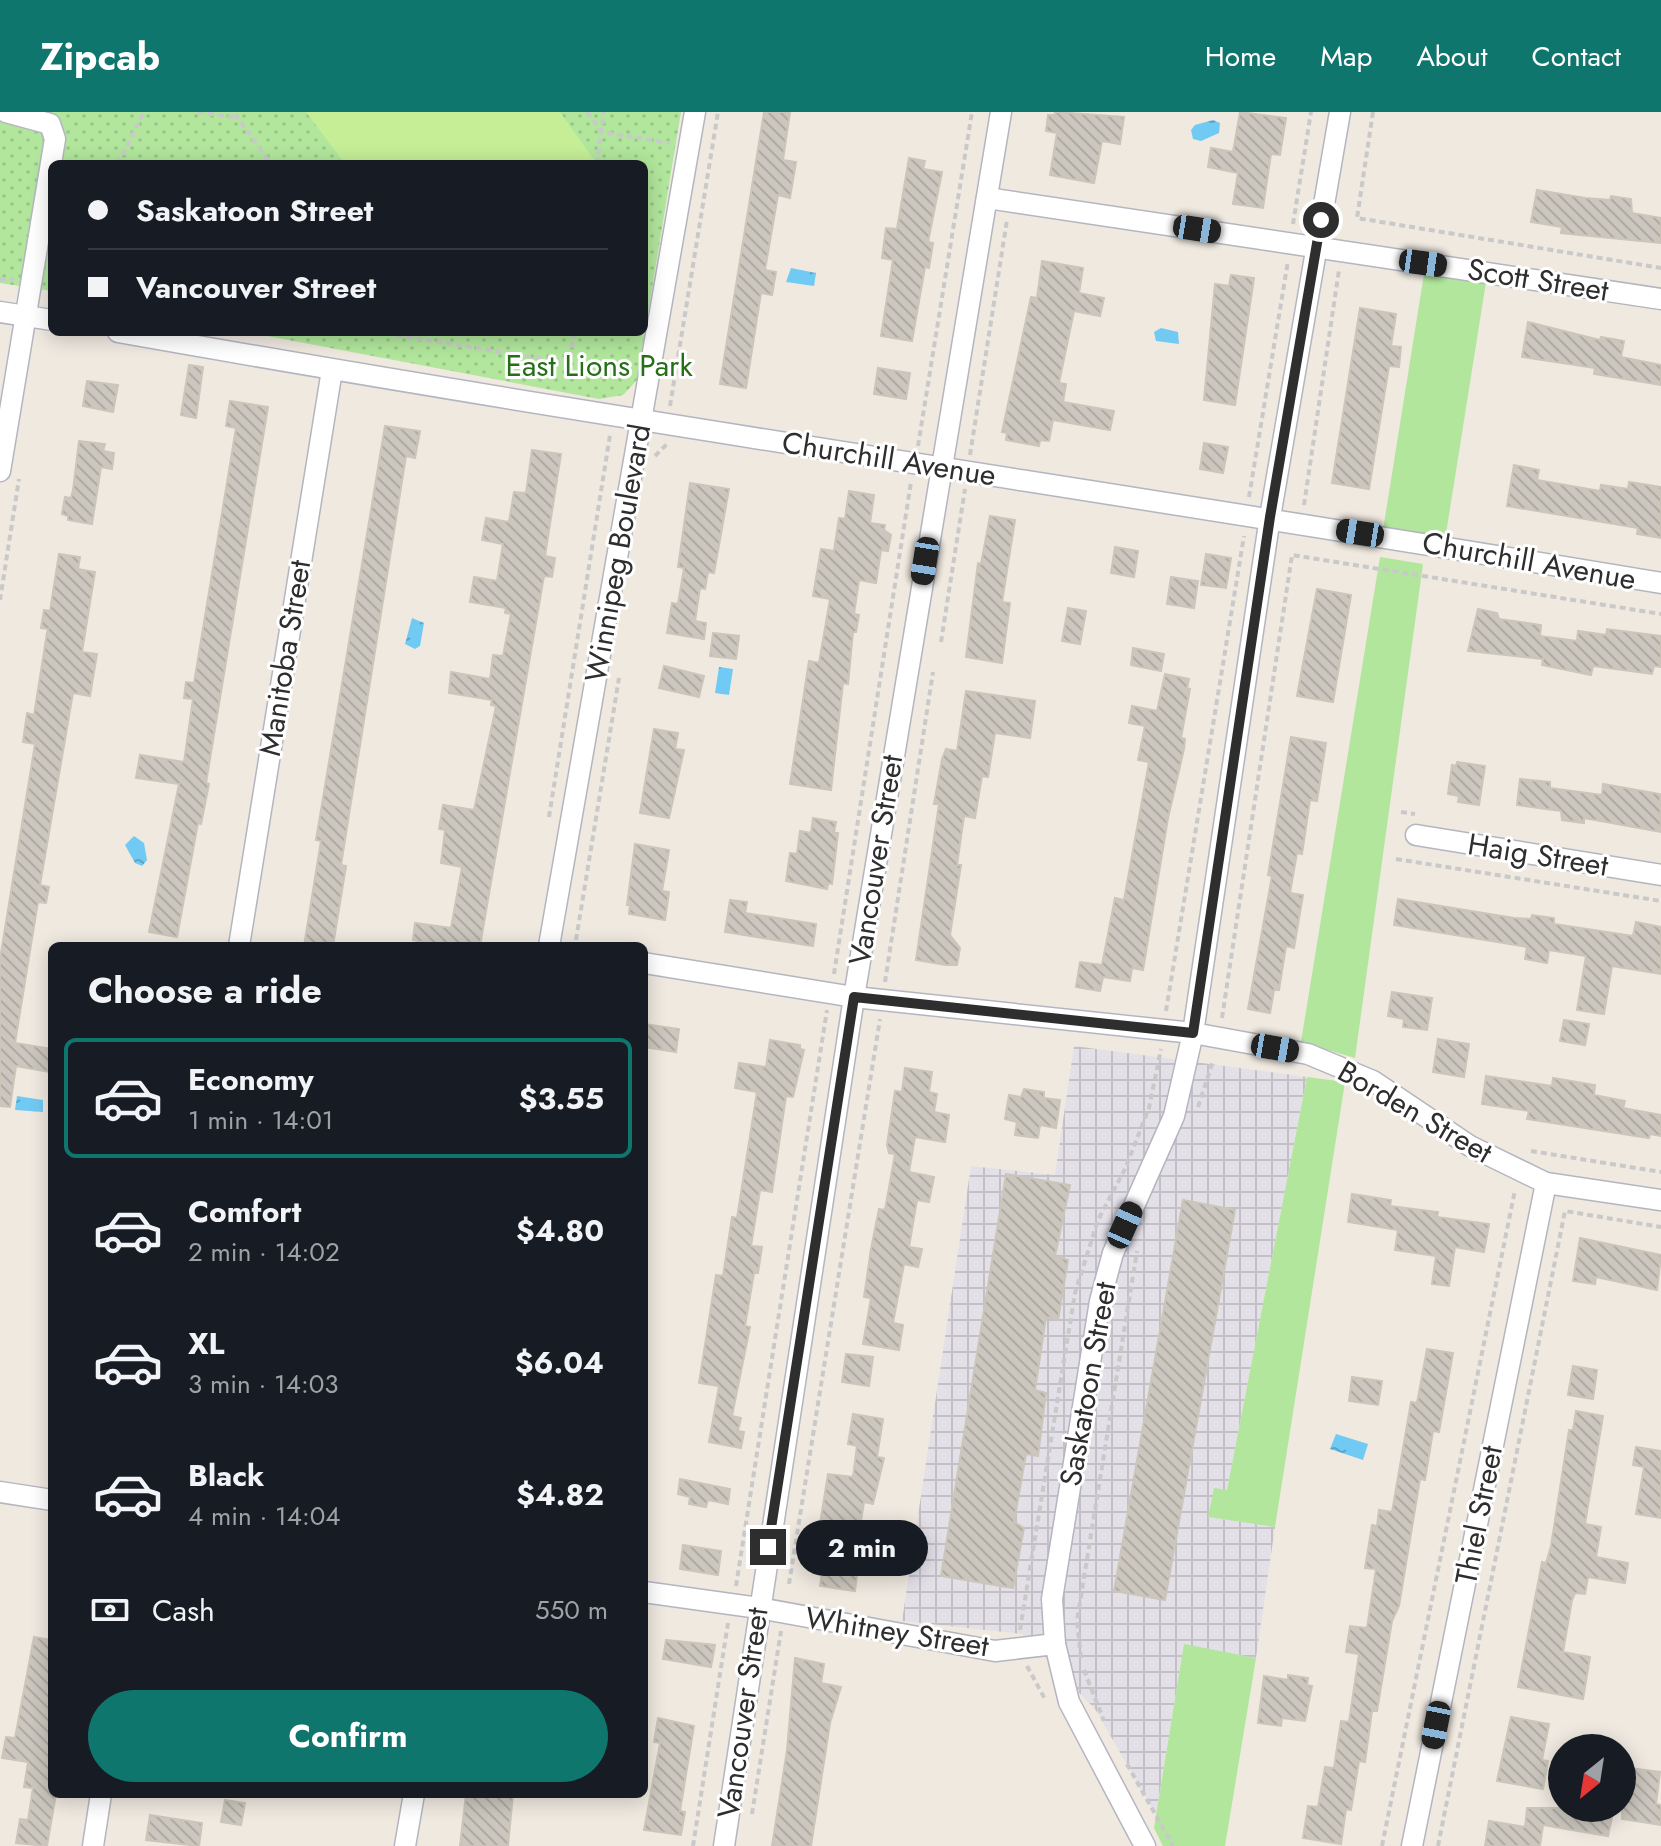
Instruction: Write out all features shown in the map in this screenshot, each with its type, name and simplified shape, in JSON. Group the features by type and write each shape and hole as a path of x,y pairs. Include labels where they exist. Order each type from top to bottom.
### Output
{"street":[{"path":"6,112 50,124 55,139 51,160"},
{"name":"Winnipeg Boulevard","path":"550,942 695,112"},
{"name":"Vancouver Street","path":"724,1846 854,997 1001,112"},
{"name":"Saskatoon Street","path":"1145,1846 1069,1702 1055,1644 1052,1599 1100,1301 1113,1253 1174,1116 1193,1033 1270,517 1340,112"},
{"path":"0,471 48,180"},
{"name":"Scott Street","path":"987,198 1661,299"},
{"path":"0,312 48,319"},
{"name":"Churchill Avenue","path":"141,336 332,370 1270,517 1661,583"},
{"name":"Manitoba Street","path":"240,942 332,370"},
{"name":"Haig Street","path":"1416,835 1661,875"},
{"name":"Borden Street","path":"648,964 854,997 1193,1033 1308,1054 1373,1081 1470,1146 1546,1183 1661,1200"},
{"name":"Thiel Street","path":"1412,1846 1546,1183"},
{"path":"0,1492 48,1499"},
{"name":"Whitney Street","path":"648,1593 759,1608 995,1651 1055,1644"},
{"path":"93,1846 100,1798"},
{"path":"405,1846 413,1798"}],"path":[{"path":"120,160 144,112"},
{"path":"198,112 239,118"},
{"path":"234,112 268,160"},
{"path":"587,112 602,132 690,145"},
{"path":"598,160 604,112"},
{"path":"669,411 718,112"},
{"path":"918,448 972,112"},
{"path":"1292,230 1311,112"},
{"path":"1373,112 1357,218 1661,268"},
{"path":"970,455 1007,220"},
{"path":"1248,503 1289,254"},
{"path":"1319,509 1303,506 1337,269 1351,271"},
{"path":"411,336 569,363 573,336"},
{"path":"548,820 612,426"},
{"path":"652,472 655,456 667,444"},
{"path":"834,974 912,475"},
{"path":"941,642 966,483"},
{"path":"1165,1016 1244,536"},
{"path":"1221,1021 1292,555 1661,614"},
{"path":"885,984 933,672"},
{"path":"576,940 619,675"},
{"path":"1396,859 1661,901"},
{"path":"735,1593 828,1007"},
{"path":"789,1584 880,1019"},
{"path":"1198,1109 1213,1061"},
{"path":"1529,1151 1661,1172"},
{"path":"1382,1846 1516,1183"},
{"path":"1438,1846 1565,1211 1661,1227"},
{"path":"1107,1727 1082,1664 1077,1621 1138,1247"},
{"path":"693,1846 729,1620"},
{"path":"752,1815 781,1631"},
{"path":"1121,1752 1173,1846"}],"shaded area":[{"path":"1074,1046 1307,1077 1227,1490 1208,1517 1275,1527 1256,1658 1184,1645 1156,1815 1095,1709 1022,1634 902,1621 971,1166 1055,1175"}],"green space":[{"name":"East Lions Park","path":"0,112 681,112 648,313 648,160 48,160 48,290 0,283"},
{"path":"306,112 560,112 594,160 342,160"},
{"path":"1424,274 1486,282 1445,540 1383,530"},
{"name":"East Lions Park","path":"267,336 644,336 637,380 623,395 599,399"},
{"path":"1380,557 1423,564 1355,1058 1301,1042"},
{"path":"1307,1077 1345,1082 1275,1527 1208,1517 1214,1488 1227,1490"},
{"path":"1184,1644 1256,1658 1225,1846 1163,1846 1154,1828"}],"water":[{"path":"1213,120 1220,123 1219,133 1201,141 1193,139 1191,130 1195,125"},
{"path":"791,268 816,273 814,286 786,282"},
{"path":"1161,328 1178,332 1179,344 1156,341 1154,332"},
{"path":"412,618 424,623 420,646 415,649 405,644"},
{"path":"719,667 733,669 729,695 715,693"},
{"path":"134,836 144,843 147,860 142,866 135,863 125,845"},
{"path":"17,1096 43,1100 43,1112 15,1110"},
{"path":"1336,1434 1368,1444 1363,1460 1330,1449"}],"building":[{"path":"764,112 790,112 783,160 796,162 790,198 778,195 765,270 776,272 772,295 761,293 746,388 720,384"},
{"path":"1055,112 1124,117 1120,144 1102,141 1094,183 1050,175 1057,133 1046,131 1048,115 1055,115"},
{"path":"1240,112 1286,118 1280,155 1271,154 1263,208 1233,204 1238,173 1208,167 1211,148 1233,152"},
{"path":"909,158 925,161 923,169 942,172 928,242 933,243 929,268 925,267 912,341 881,336 893,260 882,258 886,228 897,229"},
{"path":"1537,190 1585,198 1610,200 1611,196 1631,199 1632,213 1661,218 1661,243 1561,233 1562,227 1531,222"},
{"path":"1042,261 1083,268 1079,293 1104,298 1100,316 1074,311 1059,383 1066,384 1063,402 1114,411 1110,430 1053,420 1049,441 1040,440 1039,446 1006,440 1007,433 1002,432 1031,297 1037,298"},
{"path":"1231,275 1254,278 1235,405 1204,400 1215,284 1229,286"},
{"path":"1360,308 1396,314 1391,346 1401,347 1399,367 1389,366 1369,489 1332,483"},
{"path":"1528,322 1600,340 1601,337 1624,341 1621,357 1661,365 1661,385 1594,374 1595,368 1522,357"},
{"path":"189,365 203,367 196,418 181,415"},
{"path":"878,368 910,373 906,399 874,394"},
{"path":"87,381 118,385 113,412 83,406"},
{"path":"230,401 268,407 206,783 209,784 201,824 198,823 177,937 149,932 179,784 136,778 140,755 184,762 193,699 184,698 186,682 194,683 236,428 226,426"},
{"path":"385,426 420,431 415,458 406,456 341,865 346,866 334,942 305,942 321,841 316,840"},
{"path":"79,441 105,444 103,451 114,453 112,469 101,467 92,524 68,520 68,516 62,514 65,497 71,498 73,490"},
{"path":"1204,443 1228,447 1223,473 1200,469"},
{"path":"532,450 561,454 545,556 555,558 552,577 544,576 481,942 413,940 415,923 451,928 462,867 441,863 445,830 439,829 443,805 474,810 496,706 491,705 492,700 449,693 451,672 490,679 493,655 503,656 511,614 505,613 506,608 470,602 474,577 497,581 503,544 482,540 486,518 509,522 514,492 526,493"},
{"path":"1514,465 1539,470 1537,480 1600,491 1601,485 1628,489 1629,482 1661,487 1661,538 1637,534 1638,528 1507,506"},
{"path":"690,483 729,489 714,573 708,572 705,589 700,588 695,621 706,623 704,639 667,633 672,603 678,604 684,568 678,567"},
{"path":"849,491 874,495 870,523 885,525 884,530 891,535 888,551 881,550 876,583 859,580 854,614 859,615 856,632 853,632 848,684 843,683 831,790 790,784 809,661 819,663 830,599 813,596 821,549 834,551 839,518 845,519"},
{"path":"990,516 1015,520 1002,602 1010,603 1002,663 966,657 978,563 981,564"},
{"path":"1115,547 1138,551 1134,577 1111,573"},
{"path":"59,554 80,557 78,569 95,572 82,652 97,654 90,696 73,693 40,885 49,887 46,903 38,902 15,1043 48,1048 48,1072 16,1066 10,1107 0,1106 0,959 35,744 23,742 27,713 34,715 48,629 41,628 44,610 50,611"},
{"path":"1206,554 1231,558 1226,588 1201,585"},
{"path":"1171,577 1198,581 1194,608 1167,604"},
{"path":"1317,589 1351,595 1333,702 1297,696"},
{"path":"1068,608 1086,611 1080,644 1062,641"},
{"path":"1478,609 1497,613 1499,619 1541,625 1540,636 1577,641 1578,631 1606,635 1607,629 1661,636 1661,667 1654,666 1652,674 1593,666 1591,675 1542,665 1543,659 1468,651"},
{"path":"713,633 739,636 736,659 710,656"},
{"path":"1133,648 1164,654 1161,671 1131,665"},
{"path":"664,666 704,676 699,697 659,688"},
{"path":"1165,674 1189,679 1187,688 1190,689 1181,738 1185,739 1184,749 1168,818 1143,970 1132,968 1130,981 1103,977 1100,991 1076,987 1080,962 1102,965 1115,898 1124,900 1149,762 1138,760 1145,726 1129,723 1132,706 1157,711"},
{"path":"966,691 1035,701 1030,738 995,733 988,777 982,776 975,818 964,816 957,865 961,865 950,935 960,948 957,965 946,965 916,960 939,804 934,804 942,759 946,749 957,751"},
{"path":"654,729 678,733 675,749 684,750 669,818 640,813"},
{"path":"1291,737 1326,743 1317,801 1310,800 1302,854 1297,853 1290,893 1303,895 1294,948 1286,946 1279,990 1274,990 1270,1013 1248,1009 1272,876 1268,875"},
{"path":"1457,762 1485,766 1479,805 1458,802 1459,796 1448,794 1452,765 1456,766"},
{"path":"1520,779 1550,782 1550,788 1602,795 1603,784 1660,794 1661,832 1584,818 1584,823 1562,820 1561,811 1517,805"},
{"path":"813,818 836,822 834,833 838,833 832,884 828,883 827,889 786,881 790,853 797,854 800,831 811,833"},
{"path":"635,844 669,850 662,891 669,892 665,920 629,914 630,905 627,905"},
{"path":"1398,899 1514,918 1531,919 1532,915 1554,918 1554,924 1633,936 1636,922 1661,927 1661,974 1612,966 1604,1014 1577,1010 1586,956 1549,950 1547,963 1525,959 1527,947 1394,925"},
{"path":"730,900 747,902 745,913 816,924 813,946 725,932"},
{"path":"1392,992 1432,998 1427,1030 1403,1027 1404,1019 1388,1016"},
{"path":"1564,1020 1589,1024 1585,1045 1560,1041"},
{"path":"648,1025 679,1029 676,1052 648,1048"},
{"path":"1438,1039 1469,1044 1464,1077 1433,1072"},
{"path":"770,1040 800,1045 800,1049 804,1050 793,1097 786,1096 772,1192 760,1190 751,1246 762,1247 758,1273 754,1273 745,1326 750,1327 732,1416 741,1418 738,1431 744,1432 741,1448 709,1442 719,1386 699,1383 716,1275 723,1276 732,1217 737,1218 757,1092 735,1088 739,1063 766,1067"},
{"path":"905,1068 932,1072 929,1092 937,1094 934,1112 949,1115 945,1142 915,1137 909,1172 934,1177 929,1202 917,1200 909,1247 922,1249 918,1267 904,1264 893,1323 903,1325 899,1350 863,1344 871,1298 864,1297 879,1209 885,1210 895,1154 889,1153 887,1145 895,1091 902,1092"},
{"path":"1486,1076 1552,1086 1553,1078 1595,1085 1594,1095 1625,1101 1623,1108 1661,1115 1661,1136 1650,1134 1649,1138 1527,1119 1529,1111 1482,1104"},
{"path":"1024,1089 1044,1092 1044,1098 1060,1100 1056,1128 1040,1125 1038,1138 1015,1135 1017,1122 1005,1119 1009,1095 1021,1097"},
{"path":"1006,1174 1070,1185 1055,1256 1068,1260 1058,1320 1046,1317 1035,1390 1046,1393 1038,1456 1026,1454 1014,1522 1024,1528 1013,1588 941,1576"},
{"path":"1352,1194 1391,1200 1390,1206 1438,1212 1437,1217 1489,1224 1484,1252 1455,1247 1449,1286 1432,1284 1436,1256 1395,1250 1398,1230 1348,1222"},
{"path":"1183,1200 1235,1210 1165,1600 1114,1591"},
{"path":"1580,1238 1661,1255 1657,1290 1596,1277 1595,1284 1573,1281"},
{"path":"1427,1349 1453,1353 1439,1432 1433,1431 1425,1480 1420,1479 1399,1606 1392,1621 1377,1711 1372,1711 1365,1762 1359,1761 1351,1810 1346,1809 1341,1844 1303,1838 1308,1806 1318,1807 1325,1767 1334,1768 1341,1721 1349,1722 1359,1654 1346,1652 1350,1626 1367,1628 1376,1569 1365,1568 1372,1525 1377,1526 1379,1510 1392,1512 1411,1402 1417,1403"},
{"path":"846,1354 873,1357 869,1386 842,1382"},
{"path":"1573,1366 1597,1370 1593,1399 1568,1395"},
{"path":"1352,1377 1382,1381 1378,1405 1349,1401"},
{"path":"1576,1411 1603,1416 1585,1524 1601,1527 1596,1557 1628,1563 1625,1583 1588,1577 1585,1594 1575,1593 1572,1600 1563,1652 1590,1657 1583,1699 1518,1687 1542,1562 1546,1563 1551,1546 1569,1430 1573,1430"},
{"path":"853,1414 883,1419 877,1457 884,1458 873,1504 864,1502 854,1566 858,1567 855,1591 820,1586 828,1531 819,1530 828,1474 853,1477 857,1446 848,1444"},
{"path":"1636,1447 1661,1451 1661,1518 1636,1514 1644,1467 1633,1465"},
{"path":"680,1479 730,1489 728,1504 708,1500 706,1507 689,1504 690,1497 678,1494"},
{"path":"683,1545 721,1551 718,1575 680,1569"},
{"path":"34,1637 48,1639 48,1798 55,1798 47,1846 16,1843 20,1819 28,1820 33,1788 24,1787 28,1762 2,1758 6,1737 15,1738"},
{"path":"666,1640 715,1645 711,1667 663,1659"},
{"path":"795,1658 824,1664 821,1683 841,1687 830,1723 811,1846 772,1846 787,1750"},
{"path":"1288,1675 1308,1678 1307,1685 1312,1686 1305,1721 1282,1718 1281,1726 1258,1723 1264,1676 1288,1680"},
{"path":"1511,1717 1549,1724 1542,1760 1548,1761 1543,1789 1497,1781"},
{"path":"658,1718 694,1726 680,1811 685,1812 681,1835 644,1830 660,1743 654,1742"},
{"path":"1636,1769 1660,1772 1656,1804 1661,1805 1661,1825 1636,1821"},
{"path":"466,1798 513,1798 508,1846 460,1846"},
{"path":"225,1800 245,1803 241,1825 221,1822"},
{"path":"1527,1808 1548,1808 1548,1822 1611,1822 1608,1836 1543,1825 1540,1846 1485,1846 1489,1821 1525,1827"},
{"path":"150,1815 202,1823 199,1846 146,1840"}],"route":[{"path":"768,1547 854,997 1193,1033 1270,517 1321,220"}]}
